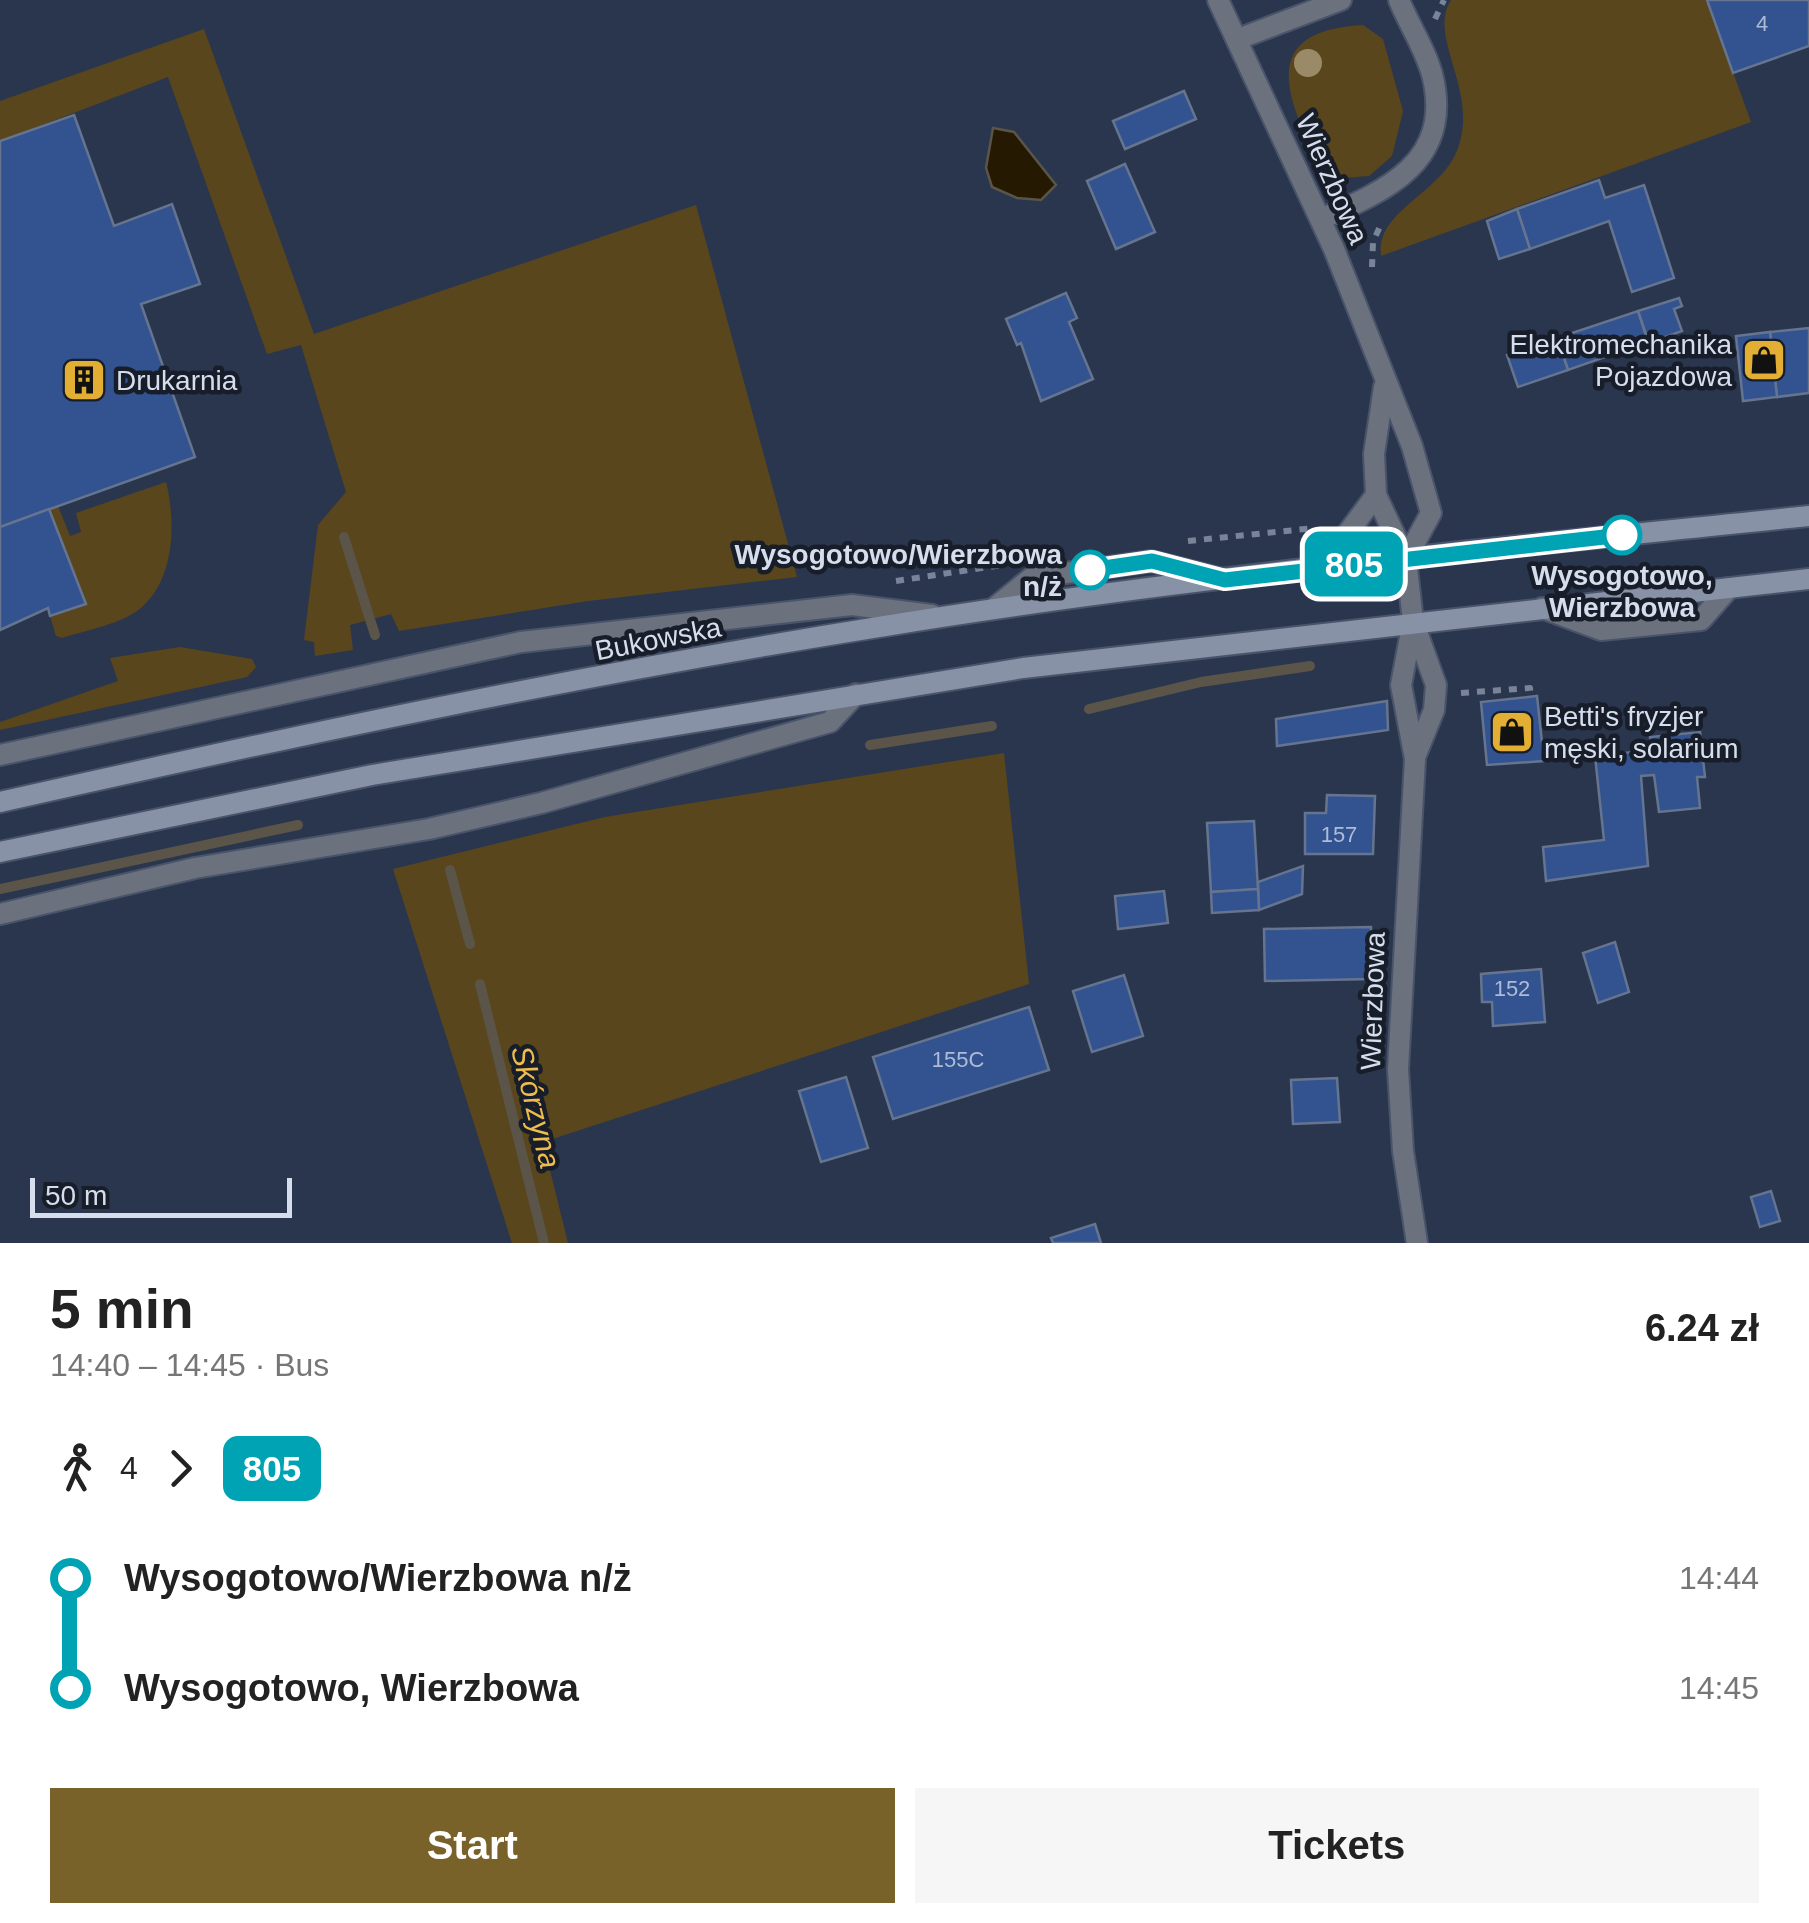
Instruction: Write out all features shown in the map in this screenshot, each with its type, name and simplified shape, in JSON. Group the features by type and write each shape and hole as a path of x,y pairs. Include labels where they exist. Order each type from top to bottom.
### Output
{"main road":[{"name":"Bukowska","path":"0,802 371,723 944,616 1306,569 1809,516"},
{"path":"0,852 275,793 856,694 1413,621 1809,579"}],"street":[{"name":"Wierzbowa","path":"1218,0 1321,220 1365,326 1384,386 1412,446 1431,513 1406,559"},
{"path":"1238,39 1341,0"},
{"path":"1321,220 1377,195 1418,164 1435,125 1433,78 1399,0"},
{"name":"Wierzbowa","path":"1384,386 1374,454 1376,495 1406,559 1413,621 1436,685 1434,710 1414,759"},
{"path":"1306,569 1348,536 1376,495"},
{"path":"1542,608 1602,630 1700,620 1729,588"},
{"path":"0,755 536,639 852,605 944,616"},
{"name":"Wierzbowa","path":"1413,621 1401,685 1414,759 1398,1069 1403,1151 1417,1243"},
{"path":"0,914 196,868 429,828 541,803 830,722 856,694"}],"path":[{"path":"1436,29 1435,19 1444,0"},
{"path":"1372,273 1373,242 1389,212"},
{"path":"1184,541 1324,528"},
{"path":"1450,694 1530,688 1531,698"}],"shaded area":[{"path":"1451,0 1707,0 1751,122 1381,256 1388,226 1438,178 1458,148 1462,106 1445,31 1445,15"},
{"path":"1363,25 1383,39 1403,111 1392,156 1369,176 1342,178 1321,169 1298,118 1289,73 1293,55 1306,40 1329,30"},
{"path":"204,29 314,334 696,205 797,577 588,601 399,631 391,614 350,625 353,650 315,656 314,642 304,640 318,525 346,492 301,345 267,354 168,77 0,141 0,101"},
{"path":"993,128 1014,132 1056,185 1041,200 1017,198 992,187 986,168"},
{"path":"166,482 172,531 167,565 153,595 125,618 62,638 56,636 50,616 85,603 49,509 58,506 70,536 81,532 76,513"},
{"path":"180,647 252,659 256,667 247,677 0,730 0,722 118,681 110,658"},
{"path":"1004,753 1029,984 543,1142 568,1243 512,1243 393,869 605,817"}],"building":[{"path":"1707,0 1809,0 1809,46 1733,73"},
{"path":"1184,91 1196,119 1125,149 1113,121"},
{"name":"Drukarnia","path":"74,115 114,226 172,204 200,284 141,304 195,457 0,527 0,141"},
{"path":"1125,164 1155,232 1116,249 1087,181"},
{"path":"1599,180 1605,198 1644,185 1674,278 1632,292 1609,221 1530,249 1517,209"},
{"path":"1517,209 1530,249 1499,259 1487,221"},
{"path":"1066,293 1077,318 1069,322 1093,379 1041,401 1021,343 1017,345 1006,319"},
{"path":"1679,298 1682,306 1674,309 1682,331 1649,343 1638,311"},
{"path":"1638,311 1648,342 1568,370 1557,338"},
{"path":"1809,328 1809,393 1777,397 1770,332"},
{"path":"1770,332 1777,397 1743,401 1736,336"},
{"path":"1557,338 1568,370 1518,387 1507,355"},
{"path":"49,509 86,604 50,616 48,608 0,630 0,527"},
{"name":"Betti's fryzjer męski, solarium","path":"1537,696 1544,761 1487,765 1481,702"},
{"path":"1387,701 1388,730 1277,746 1276,719"},
{"path":"1700,732 1705,777 1697,777 1700,808 1659,812 1654,775 1641,776 1648,866 1546,881 1543,847 1604,840 1595,756 1652,750 1650,737"},
{"path":"1327,795 1375,796 1373,854 1305,854 1305,813 1326,813"},
{"path":"1254,821 1258,889 1211,892 1207,823"},
{"path":"1303,866 1302,894 1259,910 1258,882"},
{"path":"1258,889 1259,910 1212,913 1211,892"},
{"path":"1164,891 1168,923 1118,929 1115,896"},
{"path":"1371,927 1372,979 1265,981 1264,929"},
{"path":"1615,942 1629,992 1598,1003 1583,953"},
{"path":"1541,969 1545,1022 1493,1026 1492,1002 1482,1002 1481,974"},
{"path":"1124,975 1143,1036 1092,1052 1073,991"},
{"path":"1029,1007 1049,1070 893,1119 873,1057"},
{"path":"846,1077 868,1148 821,1162 799,1091"},
{"path":"1337,1078 1340,1122 1293,1124 1291,1080"},
{"path":"1771,1191 1780,1221 1760,1227 1751,1197"},
{"path":"1095,1224 1101,1243 1053,1243 1051,1238"}],"waterway":[{"name":"Skórzyna","path":"344,537 375,635"},
{"path":"1089,709 1201,682 1310,666"},
{"path":"870,745 992,726"},
{"path":"0,889 298,825"},
{"name":"Skórzyna","path":"450,870 470,944"},
{"name":"Skórzyna","path":"480,984 544,1243"}],"bus line":[{"name":"805","path":"1090,570 1152,561 1225,580 1622,535"}],"place":[{"name":"Elektromechanika Pojazdowa","path":"1764,360"},
{"name":"Drukarnia","path":"84,380"},
{"name":"Wysogotowo, Wierzbowa","path":"1622,535"},
{"name":"Wysogotowo/Wierzbowa n/ż","path":"1090,570"},
{"name":"Betti's fryzjer męski, solarium","path":"1512,732"}]}
